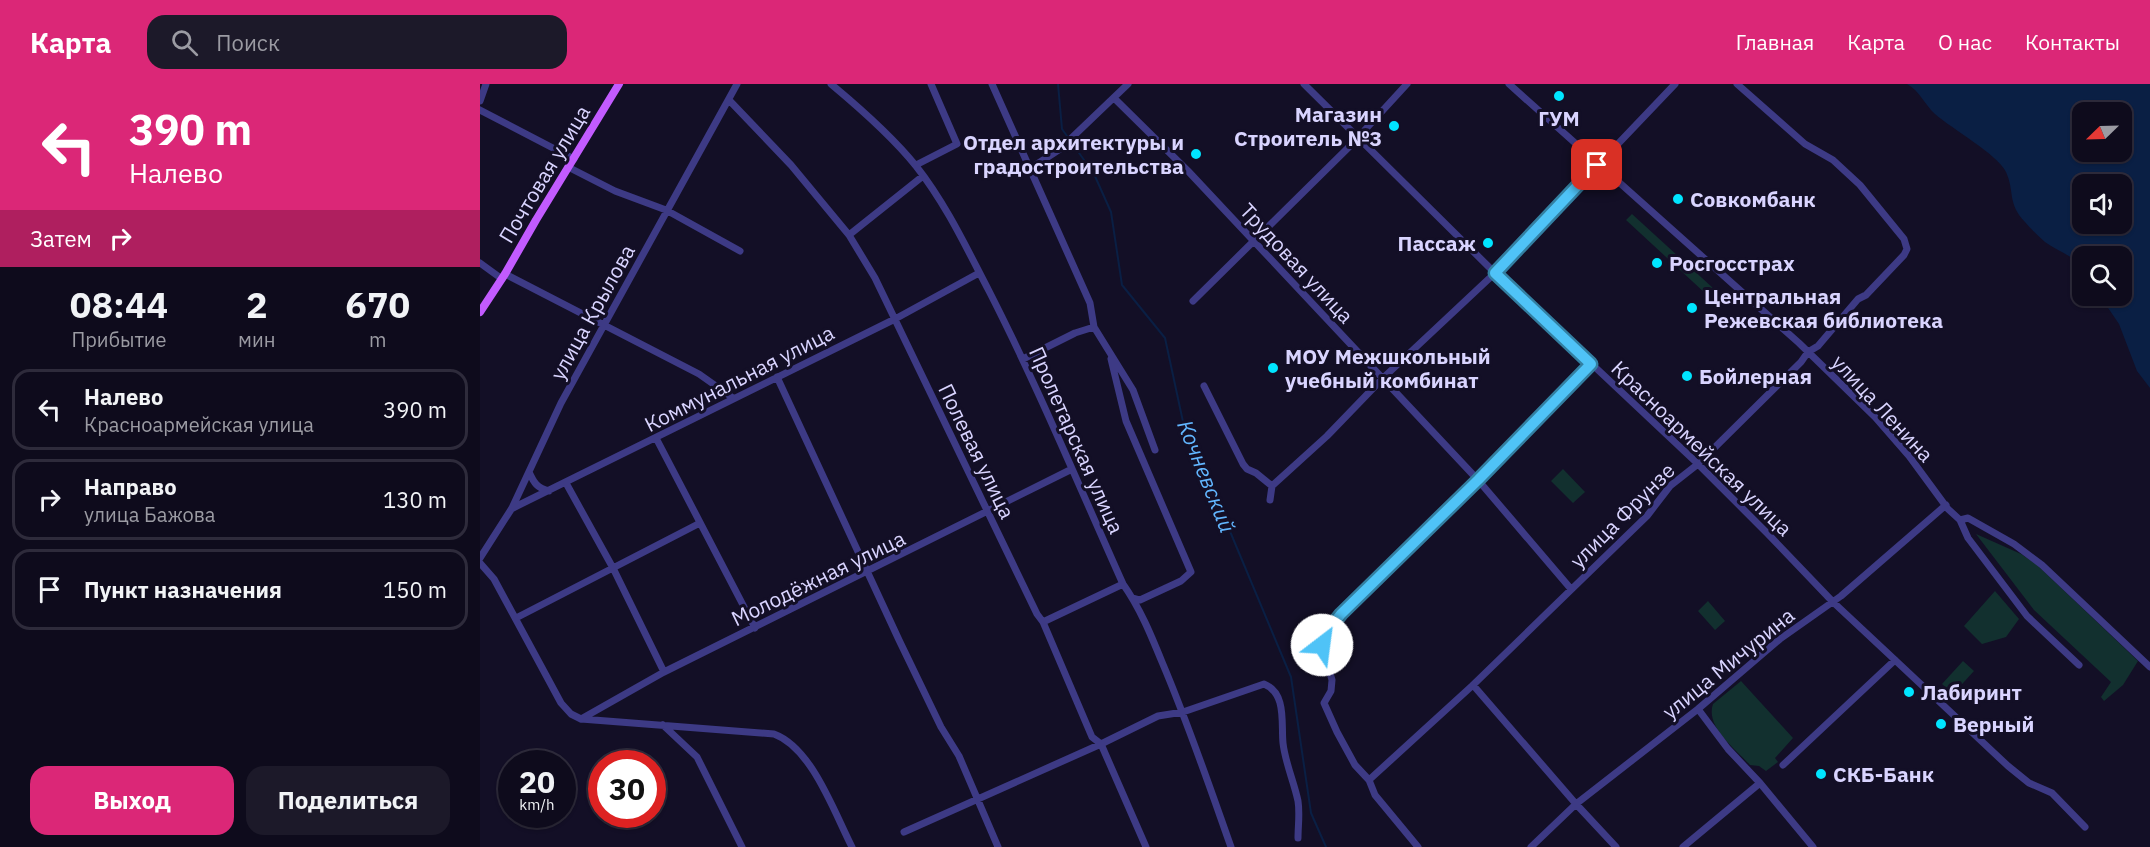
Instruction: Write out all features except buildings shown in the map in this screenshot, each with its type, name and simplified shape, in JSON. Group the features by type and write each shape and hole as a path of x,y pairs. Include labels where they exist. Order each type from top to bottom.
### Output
{"main road":[{"name":"Почтовая улица","path":"480,312 504,277 619,84"}],"street":[{"path":"480,101 486,84"},
{"name":"улица Крылова","path":"480,558 512,508 561,403 737,84"},
{"name":"Пролетарская улица","path":"831,84 865,113 916,165 945,208 1023,359 1123,584 1133,598 1184,711 1231,847"},
{"path":"916,165 957,144 931,84"},
{"path":"992,84 1090,303 1094,327 1133,390 1155,450"},
{"path":"1030,168 1060,149 1128,84"},
{"name":"Красноармейская улица","path":"1304,84 1495,273 1698,464 1833,602 1984,745 2030,783 2052,793 2085,826"},
{"path":"1193,301 1358,137 1407,84"},
{"name":"улица Ленина","path":"1509,84 1808,352 1875,417 1960,520 1968,538 2027,616 2079,665"},
{"path":"1270,500 1272,486 1327,436 1382,379 1495,273 1675,84"},
{"name":"улица Фрунзе","path":"1369,780 1473,685 1647,516 1670,486 1698,464 1801,362 1808,352 1818,346 1858,300 1890,272 1904,255 1907,249 1904,239 1860,185 1839,166 1805,144 1737,84"},
{"name":"Трудовая улица","path":"1114,98 1254,240 1478,480 1571,589"},
{"name":"Полевая улица","path":"729,99 791,165 849,235 875,278 1037,615 1043,622 1092,737 1101,744 1146,847"},
{"path":"480,110 574,159"},
{"path":"568,167 615,191 666,210 740,251"},
{"path":"849,235 923,176"},
{"path":"480,263 699,374 733,398"},
{"name":"Коммунальная улица","path":"512,508 895,319 979,273"},
{"path":"1023,359 1075,333 1094,327"},
{"path":"1110,354 1126,421 1191,572 1181,581 1140,600 1133,598"},
{"path":"1418,847 1375,795 1369,780 1355,765 1324,703 1331,691 1332,681 1322,645 1326,633 1341,614 1478,480 1591,364"},
{"path":"777,377 937,718 959,756 998,847"},
{"path":"1204,386 1247,470 1256,473 1272,486"},
{"path":"656,438 755,628"},
{"name":"Молодёжная улица","path":"581,719 664,672 1072,469"},
{"path":"529,472 540,489 549,491"},
{"path":"566,483 613,568 664,672"},
{"name":"улица Мичурина","path":"1531,847 1576,804 1698,709 1780,639 1833,602 1946,505"},
{"name":"улица Ленина","path":"1960,520 1968,518 2014,544 2042,565 2150,667"},
{"path":"516,618 700,523"},
{"path":"480,563 494,579 561,703 571,714 581,719 774,734 786,739 808,760 852,847"},
{"path":"1043,622 1123,584"},
{"path":"1783,765 1895,660"},
{"path":"904,832 1158,717 1184,711 1264,684 1271,687 1276,694 1283,714 1283,744 1298,804 1298,838"},
{"path":"1473,685 1616,847"},
{"path":"1698,709 1721,741 1760,783 1813,847"},
{"path":"663,725 697,758 742,847"},
{"path":"1683,847 1760,783"}],"green space":[{"path":"1632,214 1725,299 1719,306 1626,220"},
{"path":"1563,469 1585,492 1573,503 1551,481"},
{"path":"1976,534 2021,554 2036,564 2138,661 2123,685 2104,701 2101,697 2111,682 2034,610"},
{"path":"1995,591 2019,619 2006,637 1982,644 1964,626"},
{"path":"1708,601 1725,621 1715,630 1698,611"},
{"path":"1963,661 1974,671 1953,694 1942,684"},
{"path":"1741,681 1793,738 1775,758 1778,762 1766,771 1759,766 1750,765 1723,737 1713,721 1713,704"}],"water":[{"path":"1907,84 2150,84 2150,388 2137,371 2119,324 2107,306 2132,306 2132,246 2072,246 2072,258 2045,242 2019,215 2013,203 2009,179 2001,165 1994,157 1935,114 1919,94"}],"waterway":[{"name":"Кочневский","path":"1058,84 1062,129 1094,174 1111,212 1122,285 1165,338 1185,431 1203,457 1208,490 1224,517 1291,677 1311,813 1326,847"}],"place":[{"name":"ГУМ","path":"1559,96"},
{"name":"Магазин Строитель №3","path":"1394,126"},
{"name":"Отдел архитектуры и градостроительства","path":"1196,154"},
{"name":"Совкомбанк","path":"1678,199"},
{"name":"Пассаж","path":"1488,243"},
{"name":"Росгосстрах","path":"1657,263"},
{"name":"Центральная Режевская библиотека","path":"1692,308"},
{"name":"МОУ Межшкольный учебный комбинат","path":"1273,368"},
{"name":"Бойлерная","path":"1687,376"},
{"name":"Лабиринт","path":"1909,692"},
{"name":"Верный","path":"1941,724"},
{"name":"СКБ-Банк","path":"1821,774"}],"route":[{"path":"1322,645 1326,633 1341,614 1478,480 1591,364 1495,273 1597,165"}]}
